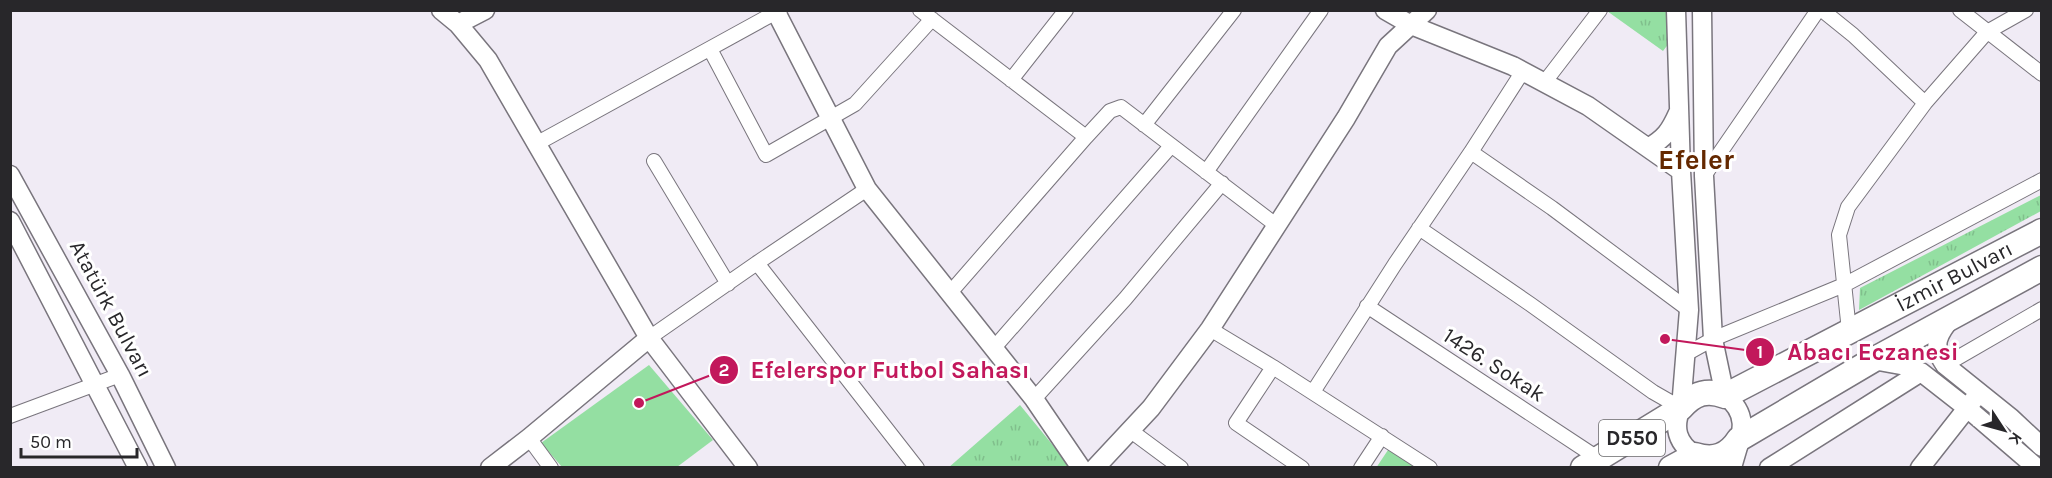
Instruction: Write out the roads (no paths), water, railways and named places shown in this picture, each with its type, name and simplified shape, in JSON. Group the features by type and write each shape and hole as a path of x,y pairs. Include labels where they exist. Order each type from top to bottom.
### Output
{"highway":[{"name":"İzmir Bulvarı","path":"1591,463 1681,408 1696,395 1706,392 1725,396 2042,231"},
{"name":"İzmir Bulvarı","path":"1671,468 1725,454 1739,439 1873,360 2042,268"}],"street":[{"path":"441,10 458,24 488,60 649,338 748,468"},
{"path":"458,24 484,10"},
{"path":"920,10 1086,137"},
{"path":"1011,80 1066,10"},
{"path":"1144,125 1234,10"},
{"path":"1206,172 1321,10"},
{"path":"1385,10 1411,25 1523,71 1588,106 1681,171"},
{"path":"1095,468 1151,408 1210,329 1346,118 1388,46 1427,10"},
{"path":"1544,83 1600,10"},
{"path":"1676,10 1681,171 1689,310 1681,408 1676,429 1679,440 1695,461"},
{"path":"1702,10 1704,177 1713,339 1725,396 1739,410 1742,420 1742,430 1732,468"},
{"path":"1704,177 1820,10 1853,35 1925,104"},
{"path":"1960,10 2042,74"},
{"path":"1849,331 1839,235 1848,207 1925,104 1987,32 2026,10"},
{"path":"536,144 777,11 867,189 1034,399 1081,468"},
{"path":"710,49 766,155 855,104 932,19"},
{"path":"1313,392 1367,306 1523,71"},
{"path":"949,294 1086,137 1110,111 1121,107 1276,225"},
{"path":"1648,148 1662,140 1671,129 1679,112"},
{"path":"993,349 1171,146"},
{"path":"1471,152 1552,208 1689,310"},
{"path":"654,161 728,284"},
{"name":"Atatürk Bulvarı","path":"10,175 120,375 166,468"},
{"path":"1686,354 1713,339 1844,285 2042,180"},
{"path":"1034,399 1125,299 1222,183"},
{"path":"490,468 649,338 867,189"},
{"path":"10,221 138,468"},
{"path":"1419,228 1653,392 1681,408"},
{"path":"757,263 915,467"},
{"name":"1426. Sokak","path":"1367,306 1591,463"},
{"path":"1945,365 2040,312"},
{"path":"1955,314 1936,344 1938,356 1945,365 2042,447"},
{"path":"1210,329 1430,468"},
{"path":"1873,360 1906,366 1921,372 2037,468"},
{"path":"1273,367 1236,423 1302,468"},
{"path":"1769,468 1921,372"},
{"path":"10,416 120,375"},
{"path":"1920,468 1979,393"},
{"path":"1131,431 1180,468"},
{"path":"1361,468 1382,436"},
{"path":"529,438 551,468"}],"place":[{"name":"Abacı Eczanesi","path":"1665,339"},
{"name":"Efelerspor Futbol Sahası","path":"639,403"}],"district":[{"name":"Efeler","path":"1696,159"}]}
